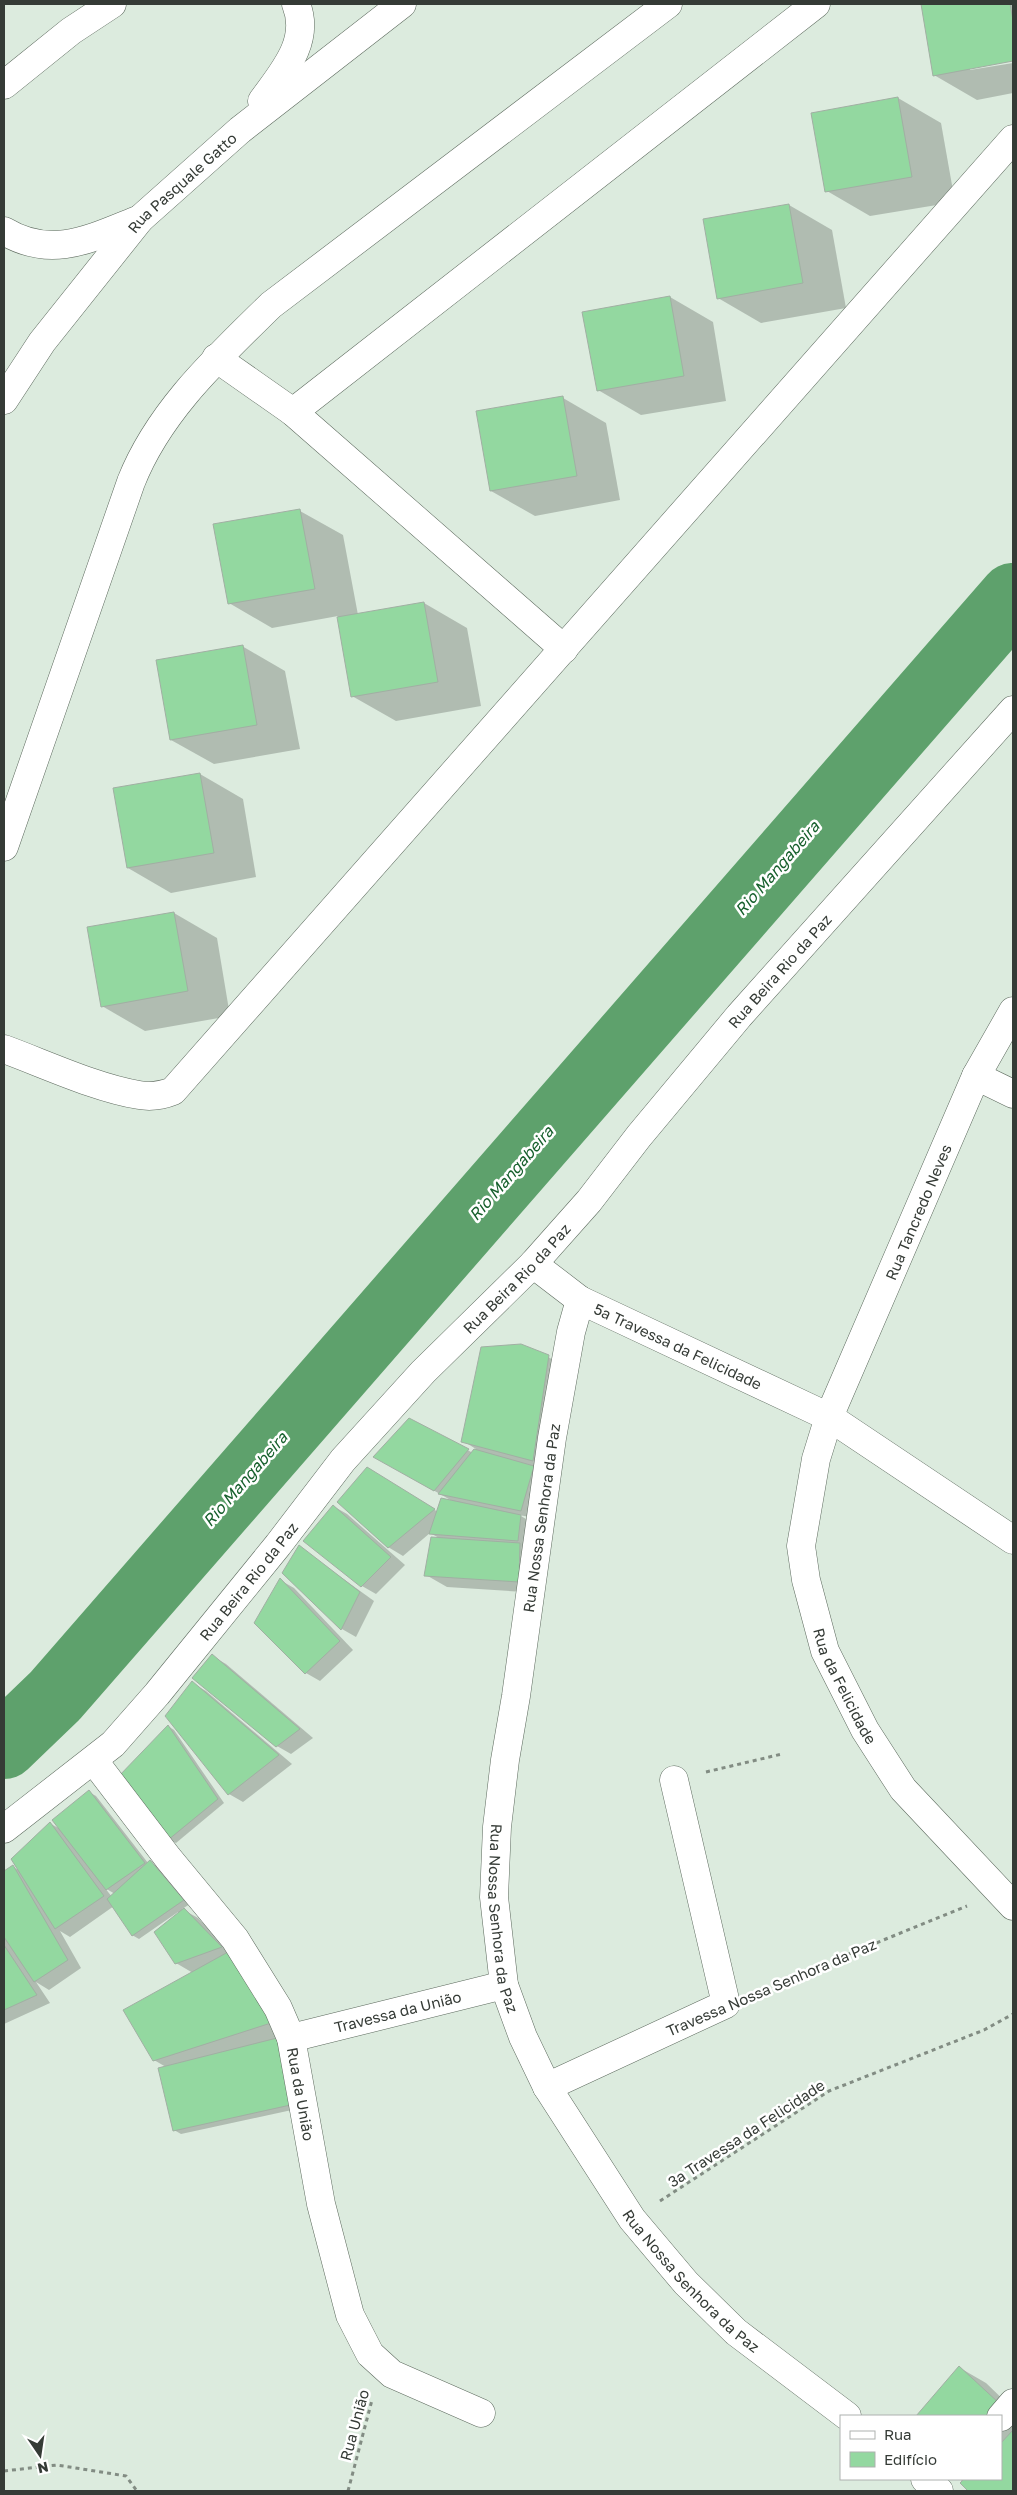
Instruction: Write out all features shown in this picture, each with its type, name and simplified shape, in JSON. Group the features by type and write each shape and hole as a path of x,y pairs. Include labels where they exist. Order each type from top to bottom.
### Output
{"street":[{"path":"4,85 71,31 112,4"},
{"path":"240,130 286,68 300,38 296,4"},
{"name":"Rua Pasquale Gatto","path":"4,400 42,342 140,219 240,130 402,4"},
{"path":"4,847 142,454 172,409 216,358 271,305 668,4"},
{"path":"293,412 816,4"},
{"path":"4,1049 97,1083 140,1095 163,1095 173,1091 1013,139"},
{"path":"4,232 31,244 59,246 97,236 140,219"},
{"path":"216,358 293,412 564,649"},
{"name":"Rua Beira Rio da Paz","path":"4,1829 94,1761 113,1744 157,1694 349,1453 423,1372 533,1264 589,1201 639,1136 739,1016 1013,710"},
{"name":"Rua Tancredo Neves","path":"829,1417 976,1076 1013,1011"},
{"path":"976,1076 1013,1094"},
{"name":"5ª Travessa da Felicidade","path":"533,1264 580,1300 829,1417 1013,1540"},
{"name":"Rua Nossa Senhora da Paz","path":"580,1300 571,1332 552,1438 501,1798 494,1896 504,1984 523,2037 548,2087 632,2219 686,2283 736,2332 846,2415"},
{"name":"Rua da Felicidade","path":"829,1417 816,1459 801,1546 806,1580 825,1651 865,1730 903,1789 1013,1906"},
{"name":"Rua da União","path":"94,1761 168,1858 235,1938 263,1980 291,2038 321,2204 350,2315 370,2354 392,2374 481,2413"},
{"path":"674,1780 726,2004"},
{"name":"Travessa da União","path":"291,2038 504,1984"},
{"name":"Travessa Nossa Senhora da Paz","path":"548,2087 726,2004"},
{"path":"1002,2416 1013,2403"}],"path":[{"path":"674,1780 782,1754"},
{"name":"Travessa Nossa Senhora da Paz","path":"726,2004 976,1902 991,1884"},
{"name":"3ª Travessa da Felicidade","path":"632,2219 828,2092 984,2030 1013,2014"},
{"name":"Rua União","path":"348,2491 382,2365"},
{"path":"4,2471 56,2465 126,2476 137,2491"}],"building":[{"path":"921,4 1010,4 1013,20 1013,61 933,76"},
{"path":"898,97 912,177 825,192 811,113"},
{"path":"789,204 803,283 717,299 703,219"},
{"path":"670,296 684,376 597,391 582,312"},
{"path":"563,396 577,476 490,491 476,411"},
{"path":"300,509 315,589 228,604 213,524"},
{"path":"424,602 438,682 351,697 337,617"},
{"path":"243,645 257,725 170,740 156,660"},
{"path":"200,773 214,853 127,868 113,788"},
{"path":"174,912 188,991 101,1007 87,927"},
{"path":"521,1344 549,1355 533,1461 461,1442 481,1347"},
{"path":"409,1418 469,1449 434,1491 373,1457"},
{"path":"474,1449 534,1466 521,1511 438,1494"},
{"path":"367,1467 435,1509 388,1548 337,1502"},
{"path":"441,1498 521,1515 518,1541 429,1534"},
{"path":"333,1505 391,1557 361,1587 303,1541"},
{"path":"431,1537 520,1543 519,1582 424,1576"},
{"path":"299,1545 360,1592 341,1630 282,1573"},
{"path":"280,1578 340,1641 305,1674 254,1623"},
{"path":"212,1654 300,1729 276,1747 192,1678"},
{"path":"192,1681 279,1755 228,1795 165,1716"},
{"path":"168,1725 218,1799 168,1840 118,1777"},
{"path":"89,1790 145,1863 106,1890 52,1820"},
{"path":"50,1822 104,1896 55,1929 11,1859"},
{"path":"150,1860 184,1900 132,1936 107,1899"},
{"path":"13,1865 68,1960 34,1982 4,1937 4,1871"},
{"path":"184,1908 222,1947 175,1964 154,1932"},
{"path":"4,1945 37,1995 4,2010"},
{"path":"228,1952 271,2023 153,2061 123,2010"},
{"path":"281,2037 295,2104 173,2131 158,2068"},
{"path":"959,2366 1000,2404 989,2415 917,2415"},
{"path":"1013,2430 1013,2491 968,2491 960,2483 963,2480 1002,2480 1002,2442"}],"waterway":[{"name":"Rio Mangabeira","path":"4,1745 55,1696 1013,597"}]}
